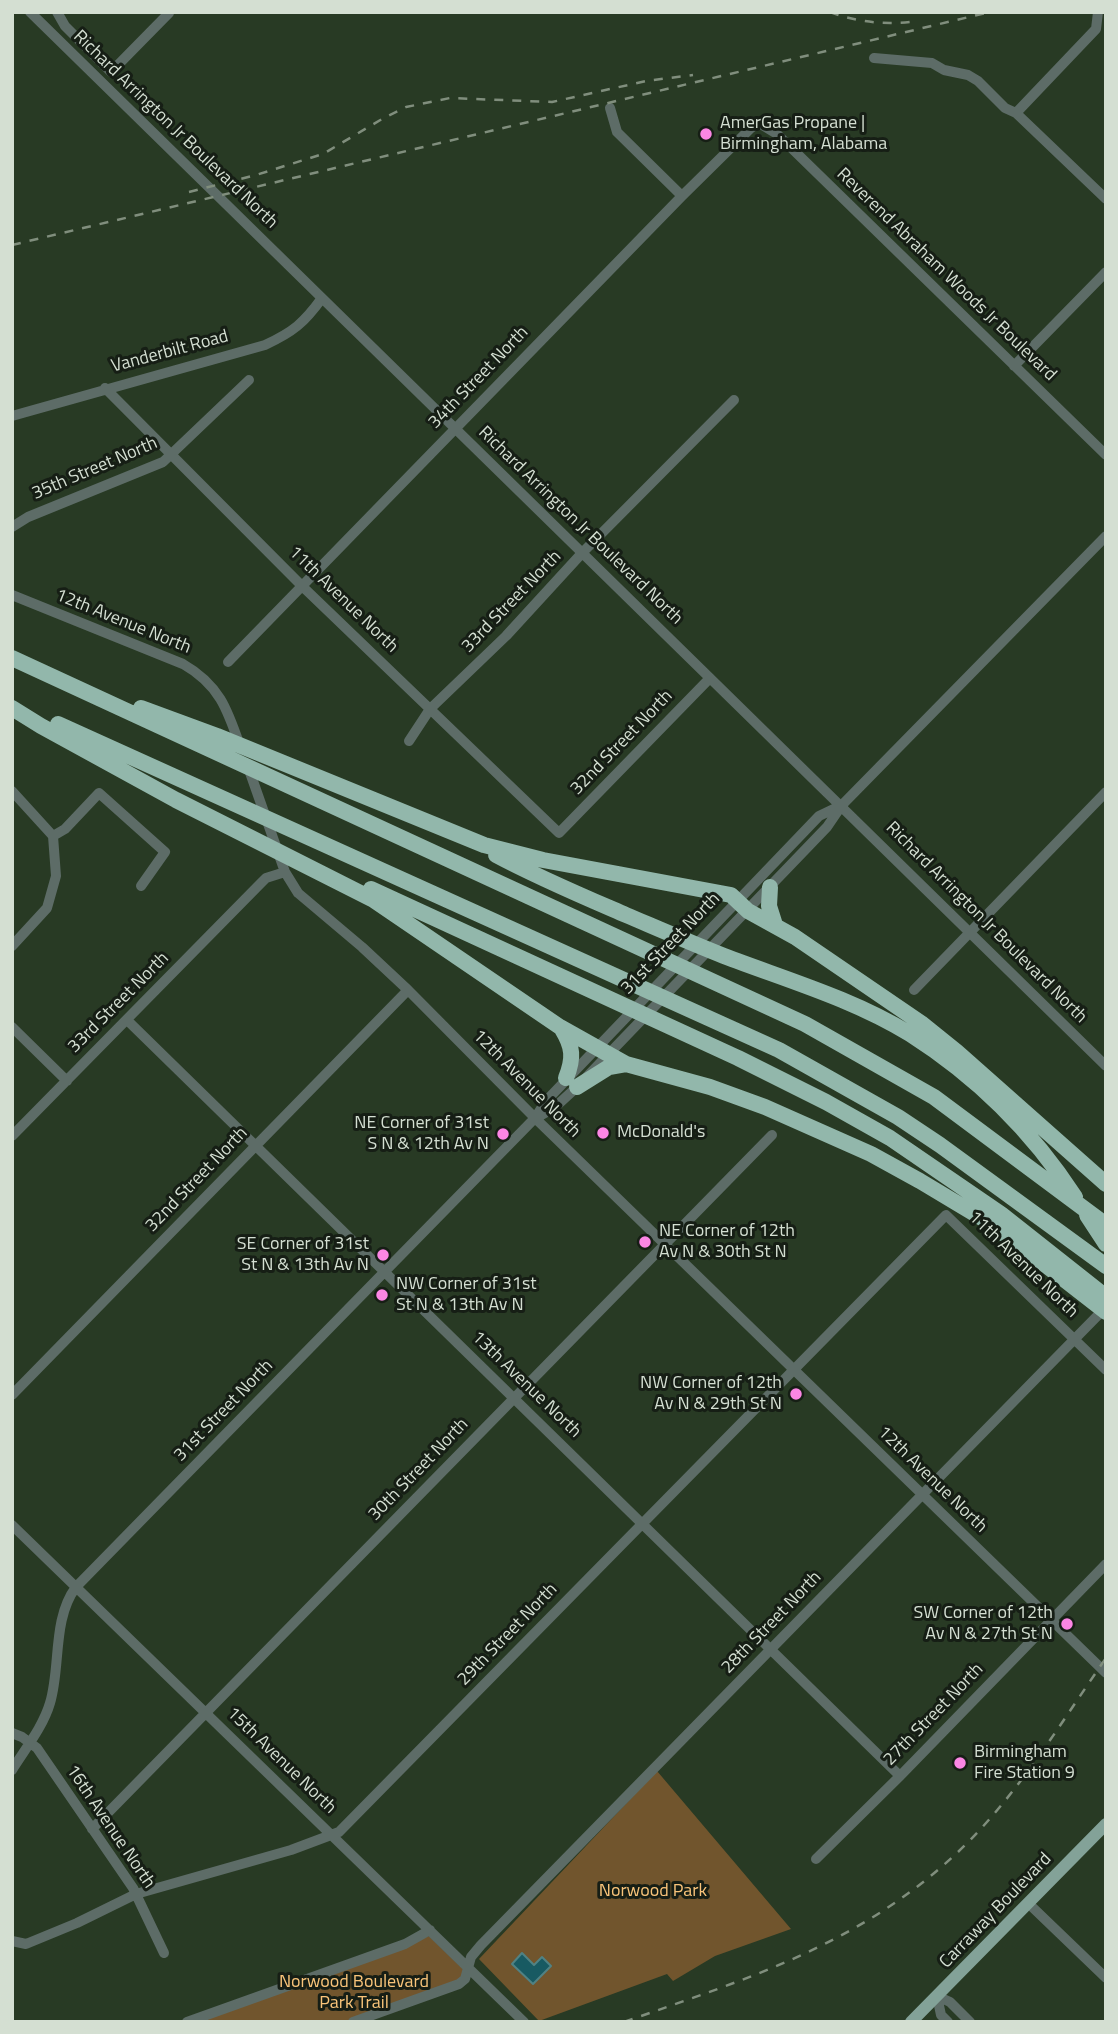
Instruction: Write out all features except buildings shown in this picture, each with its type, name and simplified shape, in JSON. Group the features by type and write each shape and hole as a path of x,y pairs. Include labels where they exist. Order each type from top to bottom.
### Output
{"highway":[{"path":"13,658 509,852 731,895 904,1011 957,1052 1106,1184"},
{"path":"13,658 805,1024 934,1097 1106,1225"},
{"path":"12,706 41,726 191,807 372,899 560,1027 626,1064 765,1107 826,1133 920,1181 1015,1242 1106,1309"},
{"path":"12,706 779,1050 898,1117 1100,1262"},
{"path":"191,807 790,1083 890,1138 932,1165 1001,1214 1106,1297"},
{"path":"461,835 543,879 682,939 851,1004 908,1033 966,1074 1018,1123 1060,1174 1106,1244"},
{"path":"769,887 769,906 775,925"},
{"path":"560,1027 572,1047 571,1082 608,1067 626,1064"}],"main road":[{"name":"Carraway Boulevard","path":"911,2022 1106,1824"}],"street":[{"path":"57,12 65,26 111,72 169,13"},
{"path":"1016,113 1096,29 1098,12"},
{"name":"Richard Arrington Jr Boulevard North","path":"33,15 970,933 1103,1057"},
{"path":"874,58 932,63 978,81 1005,108 1016,113 1106,199"},
{"path":"610,108 617,132 682,196"},
{"name":"34th Street North","path":"228,662 377,506 682,196 759,123"},
{"name":"Reverend Abraham Woods Jr Boulevard","path":"759,123 777,134 1106,455"},
{"path":"1014,366 1106,272"},
{"name":"Vanderbilt Road","path":"12,416 265,345 281,338 305,321 322,299"},
{"name":"35th Street North","path":"12,527 28,517 163,462 250,380"},
{"name":"11th Avenue North","path":"105,388 302,586 559,833"},
{"name":"33rd Street North","path":"409,741 430,709 506,636 583,552 734,400"},
{"name":"31st Street North","path":"603,1051 625,1017 704,937 769,887 827,827 842,805 1106,536"},
{"name":"12th Avenue North","path":"12,595 158,653 198,672 211,683 235,732 283,867 292,885 304,899 408,990 535,1118 1106,1674"},
{"name":"32nd Street North","path":"559,833 710,678"},
{"path":"12,790 53,836 56,876 47,908 12,946"},
{"path":"914,990 1106,792"},
{"path":"53,836 65,829 99,793 166,852 141,886"},
{"name":"31st Street North","path":"12,1770 50,1702 64,1616 69,1597 76,1587 535,1118 554,1108 571,1082 603,1051 637,1024 716,943 743,905 819,816 842,805"},
{"name":"33rd Street North","path":"12,1136 266,878 283,867"},
{"name":"32nd Street North","path":"12,1395 408,990"},
{"name":"13th Avenue North","path":"127,1020 900,1776"},
{"path":"12,1027 67,1081"},
{"name":"30th Street North","path":"92,1829 772,1135"},
{"name":"11th Avenue North","path":"946,1215 1106,1370"},
{"name":"29th Street North","path":"12,1941 26,1944 136,1895 291,1850 341,1831 946,1215"},
{"name":"28th Street North","path":"353,2022 459,1984 465,1979 471,1957 481,1945 1106,1309"},
{"name":"15th Avenue North","path":"12,1525 524,2022"},
{"name":"27th Street North","path":"816,1859 1106,1563"},
{"name":"16th Avenue North","path":"12,1733 37,1748 136,1895 164,1953"},
{"path":"1028,1903 1106,1978"},
{"path":"187,2022 405,1944 430,1930"},
{"path":"937,1996 942,2015 948,2022"},
{"path":"937,1996 950,2002 970,2022"}],"green space":[{"name":"Norwood Park","path":"657,1771 791,1929 715,1956 673,1981 667,1974 539,2021 479,1959"},
{"name":"Norwood Boulevard Park Trail","path":"429,1936 463,1969 465,1979 353,2022 196,2022"}],"water":[{"path":"522,1953 534,1965 542,1957 551,1966 533,1984 512,1964"}],"railway":[{"path":"830,12 874,22 918,21"},
{"path":"12,245 990,12"},
{"path":"189,192 323,154 406,107 450,98 552,102 646,81 693,75"},
{"path":"624,2022 715,1990 801,1955 882,1912 920,1884 958,1852 1000,1807 1037,1759 1106,1658"}],"place":[{"name":"AmerGas Propane | Birmingham, Alabama","path":"706,134"},
{"name":"McDonald's","path":"603,1133"},
{"name":"NE Corner of 31st S N & 12th Av N","path":"503,1134"},
{"name":"NE Corner of 12th Av N & 30th St N","path":"645,1242"},
{"name":"SE Corner of 31st St N & 13th Av N","path":"383,1255"},
{"name":"NW Corner of 31st St N & 13th Av N","path":"382,1295"},
{"name":"NW Corner of 12th Av N & 29th St N","path":"796,1394"},
{"name":"SW Corner of 12th Av N & 27th St N","path":"1067,1624"},
{"name":"Birmingham Fire Station 9","path":"960,1763"}]}
